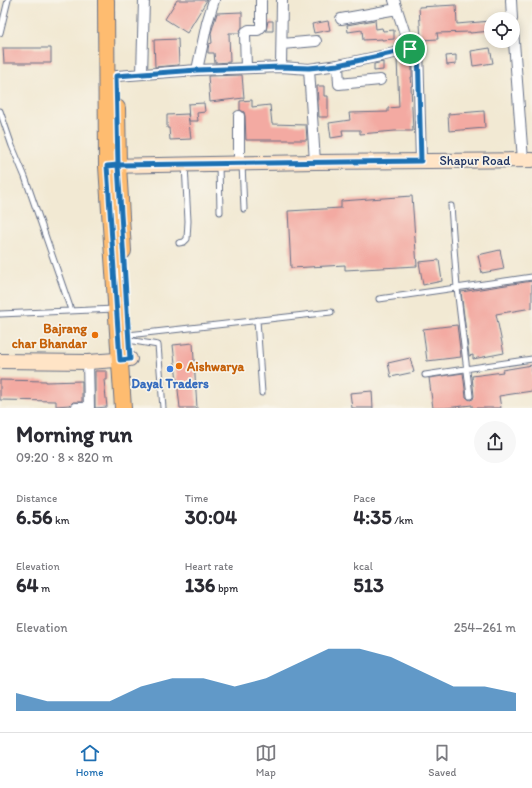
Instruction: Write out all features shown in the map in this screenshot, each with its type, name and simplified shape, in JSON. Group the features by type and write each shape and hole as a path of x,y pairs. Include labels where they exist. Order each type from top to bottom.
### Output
{"main road":[{"path":"106,0 113,165 116,309 134,408"},
{"path":"116,0 116,76 113,165 128,337 125,359 123,408"}],"street":[{"path":"142,74 144,0"},
{"path":"197,70 206,23 214,0"},
{"path":"246,68 245,35 249,30 258,30 261,27 261,0"},
{"path":"281,67 282,0"},
{"path":"511,0 512,12"},
{"path":"342,19 395,5 410,49"},
{"path":"282,44 316,41"},
{"path":"116,76 197,70 281,67 309,68 338,65 418,48 421,161"},
{"path":"515,48 527,160"},
{"path":"338,65 339,84 380,80"},
{"path":"309,68 315,162"},
{"path":"239,116 240,163"},
{"name":"Shapur Road","path":"113,165 527,160"},
{"path":"0,361 88,362 125,359"},
{"path":"76,408 89,408 88,362"}],"lane":[{"path":"0,33 8,0"},
{"path":"0,111 25,177 71,310"},
{"path":"219,163 220,212"},
{"path":"240,163 244,209"},
{"path":"179,243 184,242 187,239 188,232 184,164"},
{"path":"451,206 457,288 470,396"},
{"path":"379,299 532,277"},
{"path":"0,314 116,309"},
{"path":"128,337 331,312"},
{"path":"257,320 262,393"},
{"path":"128,337 158,345 163,408"},
{"path":"424,375 532,360"}],"building":[{"path":"177,0 207,0 187,33 165,19"},
{"path":"456,5 457,24 484,22 484,32 437,33 438,39 421,40 419,7"},
{"path":"242,12 242,27 239,33 229,33 230,62 215,63 214,53 208,53 208,49 209,44 212,43 211,33 217,13"},
{"path":"375,20 376,29 382,28 383,31 394,30 394,39 363,40 362,30 348,32 347,25"},
{"path":"268,21 273,21 273,31 266,31"},
{"path":"328,21 330,30 314,33 312,24"},
{"path":"178,39 179,65 155,67 154,40"},
{"path":"3,48 51,48 51,63 4,63"},
{"path":"490,48 493,63 473,66 471,51"},
{"path":"456,55 456,64 447,65 446,56"},
{"path":"412,58 411,86 413,131 360,134 360,130 342,130 343,136 331,138 329,123 350,120 349,113 388,112 388,108 399,107 397,59"},
{"path":"383,62 383,70 374,71 374,64"},
{"path":"242,75 244,98 210,102 208,76"},
{"path":"317,86 324,86 324,96 328,96 328,117 319,117"},
{"path":"252,100 252,107 270,105 272,124 306,125 307,140 246,140 245,116 244,112 240,110 240,101"},
{"path":"204,103 205,112 197,113 198,121 189,121 188,104"},
{"path":"484,111 485,128 449,131 448,114"},
{"path":"188,114 191,139 170,140 169,128 167,128 167,115"},
{"path":"412,196 417,266 345,270 345,265 291,268 288,211 341,208 341,201"},
{"path":"500,250 504,269 482,273 478,255"},
{"path":"439,260 442,281 423,285 419,262"},
{"path":"532,281 532,308 496,314 504,353 473,359 473,355 469,356 461,292"},
{"path":"457,325 461,357 427,361 423,329"},
{"path":"193,343 197,408 180,408 173,345"},
{"path":"410,358 414,372 391,377 388,363"},
{"path":"532,365 532,391 499,396 501,408 472,408 472,405 433,408 429,378 463,373 466,397 470,400 473,399 474,396 472,376 503,372 502,370"},
{"path":"95,371 107,371 107,380 104,380 107,407 95,408"},
{"path":"0,380 46,382 82,381 82,402 73,402 70,405 56,406 56,401 0,400"},
{"path":"372,391 373,408 352,408 350,393"}],"place":[{"name":"Bajrang char Bhandar","path":"95,335"},
{"name":"Aishwarya","path":"179,366"},
{"name":"Dayal Traders","path":"170,369"}],"route":[{"path":"410,49 338,65 309,68 281,67 197,70 116,76 118,165 107,166 120,360 130,359 118,165 421,161 418,48 410,49"}]}
